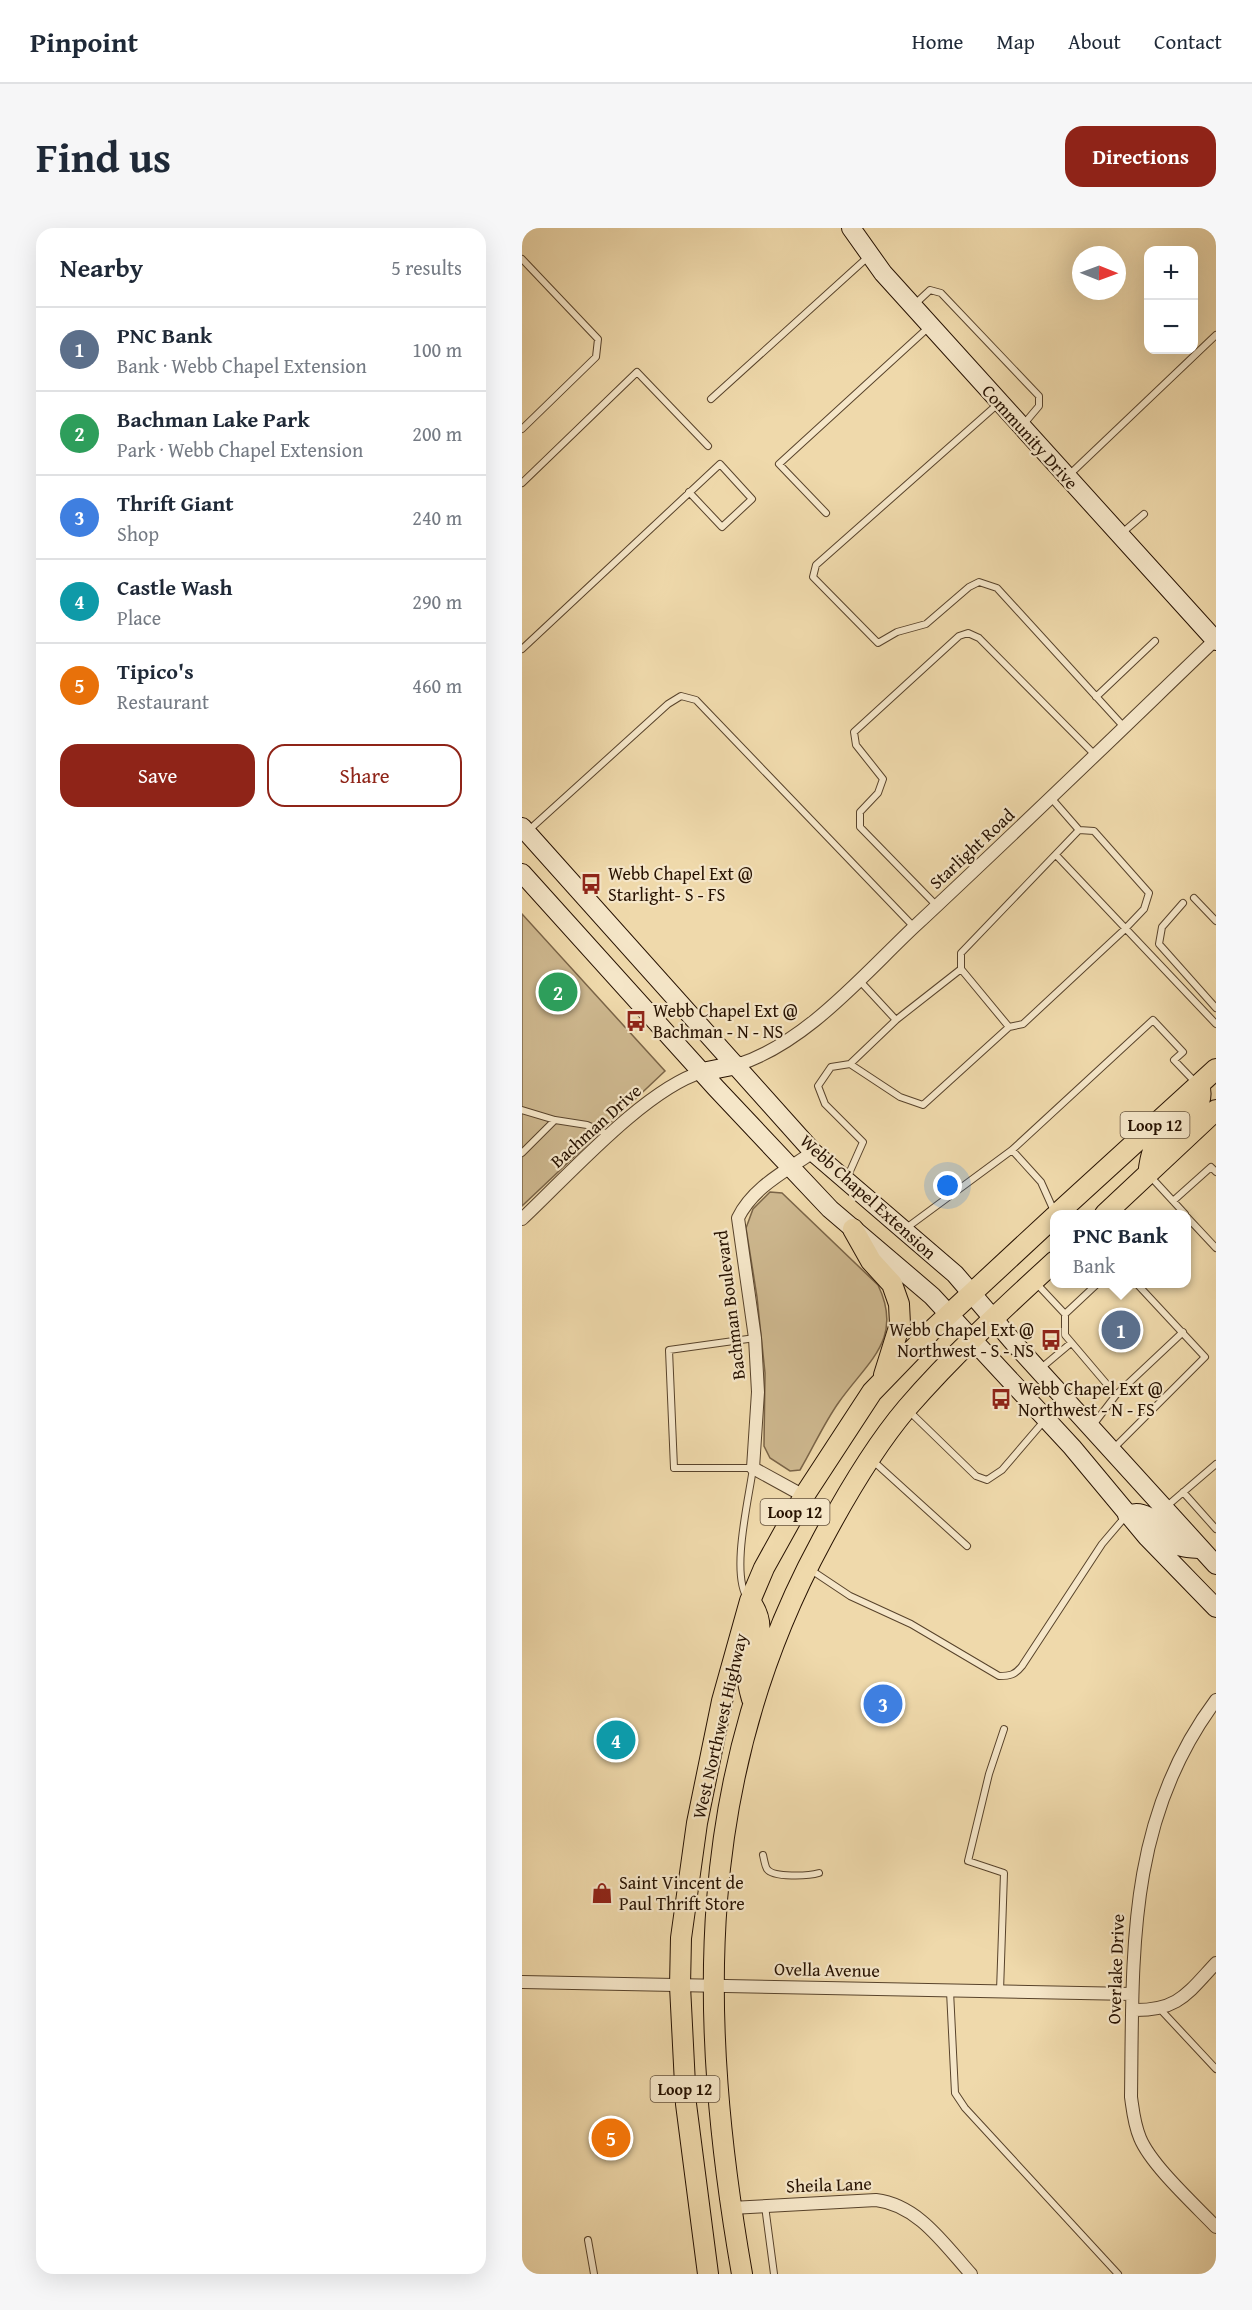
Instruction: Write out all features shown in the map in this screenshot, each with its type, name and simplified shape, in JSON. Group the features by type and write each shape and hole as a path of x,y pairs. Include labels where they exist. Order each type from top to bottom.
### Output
{"main road":[{"name":"Community Drive","path":"851,228 869,256 913,306 1216,640"},
{"name":"Webb Chapel Extension","path":"523,831 737,1065 813,1152 955,1274 1164,1509 1210,1556"},
{"name":"Webb Chapel Extension","path":"522,873 791,1167 853,1229 932,1296 1046,1419 1127,1515 1216,1608"},
{"path":"702,1072 737,1065"},
{"name":"West Northwest Highway","path":"1062,1210 1216,1069"},
{"path":"1148,1174 1153,1150 1197,1108 1201,1097 1199,1085"},
{"name":"Loop 12","path":"1110,1210 1215,1112"},
{"name":"West Northwest Highway","path":"708,2274 686,2104 680,1986 685,1900 697,1822 727,1679 750,1602 764,1568 804,1496 853,1419 883,1381 948,1314 1050,1221"},
{"path":"853,1229 871,1261 892,1284 899,1304 900,1324 883,1381"},
{"name":"West Northwest Highway","path":"742,2274 731,2208 717,2087 712,1987 722,1842 732,1780 753,1705 776,1634 807,1568 871,1458 906,1409 1050,1266"},
{"path":"1127,1515 1133,1512 1147,1515 1182,1548 1210,1556"},
{"path":"750,1602 760,1615 761,1628 748,1678 753,1705"}],"street":[{"name":"Starlight Road","path":"737,1065 769,1054 793,1037 1052,799 1216,640"},
{"name":"Bachman Drive","path":"522,1219 610,1135 669,1085 702,1072"},
{"name":"Bachman Boulevard","path":"753,1468 758,1392 754,1338 738,1218 745,1202 770,1180 813,1152"},
{"path":"753,1468 804,1496"},
{"name":"Overlake Drive","path":"1216,1700 1168,1786 1147,1849 1138,1896 1132,1994 1131,2097 1140,2140 1154,2159 1216,2227"},
{"path":"1132,2010 1160,2009 1185,1995 1216,1963"},
{"name":"Ovella Avenue","path":"522,1982 1132,1994"},
{"name":"Sheila Lane","path":"731,2208 876,2200 891,2202 906,2208 921,2219 971,2274"}],"lane":[{"path":"711,399 869,256"},
{"path":"522,259 598,339 596,357 522,429"},
{"path":"913,306 930,290 941,293 1039,396 1037,410 1021,427"},
{"path":"826,513 779,464 930,325"},
{"path":"1067,478 1216,335"},
{"path":"522,483 637,372 708,446"},
{"path":"999,403 816,565 813,577 878,643 897,632 926,624 969,587 979,582 997,588 1124,727"},
{"path":"522,649 689,492 720,464 752,499 722,527 689,492"},
{"path":"1119,535 1144,514"},
{"path":"937,906 860,827 860,812 878,794 883,779 856,745 854,732 959,636 968,633 979,638 1096,756"},
{"path":"1096,697 1155,641"},
{"path":"523,831 668,704 681,696 696,700 914,927"},
{"path":"850,1064 900,1097 923,1104 1009,1027 1023,1024 1144,909 1149,893 1095,831 1079,830 1052,799"},
{"path":"1009,1027 962,969 961,953 1079,830"},
{"path":"1056,855 1124,930 1216,1024"},
{"path":"1194,898 1216,921"},
{"path":"1183,903 1162,927 1159,944 1216,1010 1209,1017"},
{"path":"846,1179 863,1142 825,1104 819,1086 831,1066 850,1064 896,1020 962,969"},
{"path":"858,979 896,1020"},
{"path":"904,1230 1012,1150 1154,1020 1183,1052 1174,1060 1199,1085"},
{"path":"522,1110 555,1120 587,1125 610,1135"},
{"path":"522,1153 555,1120"},
{"path":"1012,1150 1041,1182 1054,1210"},
{"path":"1173,1201 1211,1167 1216,1172"},
{"path":"1148,1174 1181,1210"},
{"path":"1191,1221 1216,1248"},
{"path":"1034,1280 1065,1314 1065,1335 1116,1395"},
{"path":"1065,1314 1093,1288"},
{"path":"1112,1450 1205,1357 1141,1288"},
{"path":"1091,1427 1116,1395 1183,1332"},
{"path":"750,1602 741,1590 741,1580 742,1550 753,1468 674,1468 669,1350 754,1338"},
{"path":"1039,1370 1071,1342"},
{"path":"906,1409 976,1476 987,1480 1002,1470 1046,1419"},
{"path":"871,1458 967,1546"},
{"path":"1164,1509 1216,1464"},
{"path":"1184,1492 1216,1529"},
{"path":"807,1568 850,1596 911,1624 999,1676 1008,1676 1016,1674 1022,1666 1102,1544 1127,1515"},
{"path":"1000,1991 1004,1873 968,1861 989,1774 1004,1729"},
{"path":"763,1855 766,1869 771,1872 805,1877 819,1874"},
{"path":"950,1990 955,2093 965,2109 1118,2274"},
{"path":"1160,2009 1216,2069"},
{"path":"764,2206 774,2274"},
{"path":"588,2240 594,2274"}],"shaded area":[{"path":"522,914 665,1071 522,1206"},
{"path":"770,1192 782,1193 878,1285 885,1304 887,1320 885,1335 871,1361 834,1410 800,1470 790,1471 770,1458 764,1446 765,1373 757,1297 746,1228 753,1209"}],"place":[{"name":"Webb Chapel Ext @ Starlight- S - FS","path":"591,884"},
{"name":"Bachman Lake Park","path":"558,992"},
{"name":"Webb Chapel Ext @ Bachman - N - NS","path":"636,1021"},
{"name":"PNC Bank","path":"1121,1330"},
{"name":"Webb Chapel Ext @ Northwest - S - NS","path":"1051,1340"},
{"name":"Webb Chapel Ext @ Northwest - N - FS","path":"1001,1399"},
{"name":"Thrift Giant","path":"883,1704"},
{"name":"Castle Wash","path":"616,1740"},
{"name":"Saint Vincent de Paul Thrift Store","path":"602,1893"},
{"name":"Tipico's","path":"611,2138"}]}
